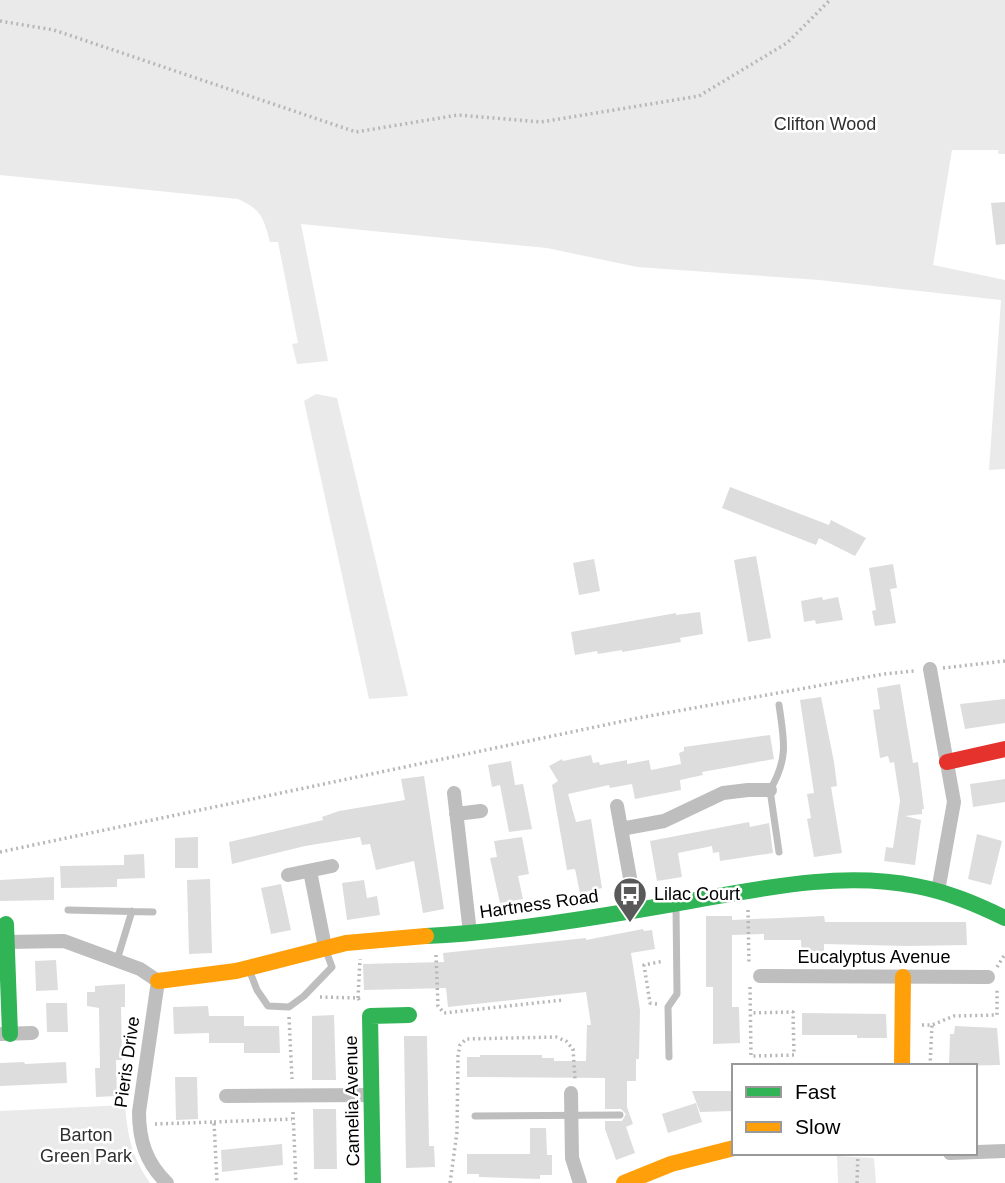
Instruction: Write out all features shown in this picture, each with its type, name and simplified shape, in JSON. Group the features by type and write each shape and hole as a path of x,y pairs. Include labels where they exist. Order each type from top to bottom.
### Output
{"street":[{"path":"930,669 953,790 953,814 938,891"},
{"path":"947,762 1005,750"},
{"path":"621,829 664,821 723,793 770,790"},
{"path":"454,793 470,933"},
{"path":"617,806 636,911"},
{"path":"456,814 481,811"},
{"path":"288,876 332,866"},
{"path":"310,871 325,947"},
{"name":"Hartness Road","path":"158,981 211,977 325,947 361,941 470,933 636,911 747,890 816,883 895,883 938,891 970,901 1005,918"},
{"path":"6,924 5,1034 32,1033"},
{"path":"7,942 64,941 140,969 158,981"},
{"name":"Eucalyptus Avenue","path":"760,976 988,977"},
{"path":"902,1064 903,977"},
{"name":"Pieris Drive","path":"158,981 139,1124 143,1148 150,1163 167,1183"},
{"name":"Camelia Avenue","path":"373,1183 370,1016 409,1015"},
{"path":"571,1093 572,1158 580,1183"},
{"path":"226,1096 372,1095"},
{"path":"624,1183 646,1179 671,1164 732,1149"},
{"path":"977,1152 1005,1151"}],"lane":[{"path":"779,705 785,744 781,772 770,790 779,852"},
{"path":"669,1057 668,1007 677,994 676,903"},
{"path":"68,910 153,912"},
{"path":"117,960 132,911"},
{"path":"249,968 257,989 268,1006 289,1007 304,996 332,967 325,947"},
{"path":"475,1116 620,1115"}],"path":[{"path":"0,21 54,30 356,132 458,115 541,122 699,96 787,43 830,0"},
{"path":"0,852 638,718 884,674 1005,661"},
{"path":"435,935 438,1006 444,1013 563,1000"},
{"path":"361,941 358,999 370,1016"},
{"path":"668,1007 650,1003 644,965 677,958"},
{"path":"902,1025 932,1025 954,1016 997,1015 997,977 988,977"},
{"path":"304,996 358,999"},
{"path":"750,1013 793,1012 794,1055 751,1056"},
{"path":"930,1064 932,1025"},
{"path":"450,1183 457,1132 458,1056 460,1045 466,1039 556,1037 566,1041 573,1049 575,1058 575,1088 571,1093"},
{"path":"139,1124 293,1119"},
{"path":"214,1122 217,1183"},
{"path":"857,1183 858,1155"}],"green space":[{"name":"Clifton Wood","path":"0,0 1005,0 1005,154 998,154 998,150 952,150 933,265 1005,280 1005,469 989,470 1001,300 819,280 637,267 547,248 301,224 328,361 297,364 292,344 298,343 278,242 270,242 263,220 252,207 238,199 0,175"},
{"path":"316,394 337,398 408,696 369,699 304,401"},
{"name":"Barton Green Park","path":"125,1105 132,1146 138,1164 150,1183 0,1183 0,1111"},
{"path":"837,1156 874,1158 876,1183 838,1183"}],"building":[{"path":"1005,202 1005,244 996,245 991,203"},
{"path":"730,487 829,525 831,520 866,538 855,556 819,538 816,545 722,508"},
{"path":"756,556 771,638 748,642 734,560"},
{"path":"594,559 600,591 579,595 573,563"},
{"path":"893,564 897,588 890,589 896,623 875,626 872,611 876,610 869,568"},
{"path":"822,597 823,600 838,597 843,620 816,624 815,620 804,622 801,601"},
{"path":"700,612 703,634 680,638 681,642 622,652 598,654 597,651 575,655 571,632 676,613"},
{"path":"900,684 913,763 918,762 924,809 922,814 905,816 921,820 915,865 884,861 886,847 893,848 900,801 894,762 890,763 888,756 880,758 873,710 880,709 877,688"},
{"path":"821,697 834,762 837,786 831,787 842,853 814,857 807,819 811,818 807,794 814,793 800,700"},
{"path":"1005,699 1005,723 965,729 960,704"},
{"path":"770,735 774,759 702,772 703,775 680,780 681,790 635,799 632,784 610,788 609,785 568,794 576,822 591,819 602,888 580,893 575,869 567,870 552,785 558,781 549,766 562,759 563,761 591,755 593,763 599,762 600,765 627,760 627,764 649,760 651,770 681,764 679,753 684,751 684,747"},
{"path":"511,761 515,785 523,784 532,829 509,832 500,785 492,787 488,765"},
{"path":"424,776 444,909 423,913 414,861 376,870 370,844 362,845 360,837 305,846 232,864 229,842 323,820 322,817 339,811 405,800 401,779"},
{"path":"1005,779 1005,802 973,807 970,784"},
{"path":"749,822 750,827 769,823 773,853 720,861 719,852 713,853 712,846 678,853 682,877 657,881 650,841"},
{"path":"977,834 1002,841 991,885 968,879"},
{"path":"198,837 198,868 175,868 175,838"},
{"path":"522,837 529,874 518,876 523,899 500,903 490,858 497,857 494,841"},
{"path":"144,854 145,878 117,879 117,887 61,888 60,866 124,865 124,855"},
{"path":"54,877 54,900 0,901 0,880"},
{"path":"210,879 212,953 189,954 187,880"},
{"path":"364,880 367,898 377,896 380,915 347,920 342,883"},
{"path":"281,884 291,930 271,934 261,888"},
{"path":"706,916 732,916 732,920 824,916 825,922 966,922 967,945 824,944 824,958 802,957 801,940 764,940 764,934 732,935 732,1007 739,1007 740,1043 713,1044 713,987 706,987"},
{"path":"643,929 652,930 655,949 631,953 640,1010 639,1059 636,1059 636,1081 627,1081 627,1107 633,1124 626,1127 635,1153 616,1160 605,1129 605,1121 622,1121 626,1114 621,1109 605,1109 605,1078 467,1077 467,1057 480,1055 542,1055 542,1058 554,1058 554,1061 586,1061 587,1025 591,1025 586,992 448,1007 446,988 364,990 363,964 444,962 443,953 586,940"},
{"path":"56,960 58,990 36,991 35,961"},
{"path":"125,984 125,1007 121,1007 122,1060 116,1060 117,1096 96,1097 95,1068 100,1068 99,1008 87,1006 87,992 95,992 95,986"},
{"path":"46,1003 67,1003 68,1032 47,1032"},
{"path":"208,1006 209,1016 244,1016 244,1026 279,1026 280,1053 244,1053 244,1043 209,1043 209,1033 174,1034 173,1007"},
{"path":"802,1013 886,1014 887,1038 802,1035"},
{"path":"334,1015 336,1080 312,1080 312,1016"},
{"path":"955,1026 997,1028 1000,1065 949,1064 950,1034 954,1034"},
{"path":"404,1036 427,1036 429,1146 434,1146 435,1167 406,1168"},
{"path":"66,1062 67,1083 0,1086 0,1063"},
{"path":"175,1077 197,1077 198,1119 176,1120"},
{"path":"692,1091 732,1091 732,1111 700,1112"},
{"path":"696,1103 702,1122 668,1133 662,1114"},
{"path":"313,1109 336,1109 337,1169 314,1169"},
{"path":"530,1128 546,1128 547,1155 552,1155 552,1175 540,1175 540,1179 479,1177 479,1174 467,1174 467,1154 530,1154"},
{"path":"282,1144 283,1165 222,1172 221,1150"}],"traffic: fast":[{"path":"426,936 550,924 763,888 855,880 928,889 962,899 1005,918"},
{"path":"6,924 10,1034"},
{"path":"373,1183 370,1016 409,1015"}],"traffic: slow":[{"path":"158,981 236,971 346,943 426,936"},
{"path":"902,1064 903,977"},
{"path":"624,1183 671,1164 732,1149"}],"traffic: jam":[{"path":"947,762 1005,749"}],"place":[{"name":"Lilac Court","path":"630,924"}]}
